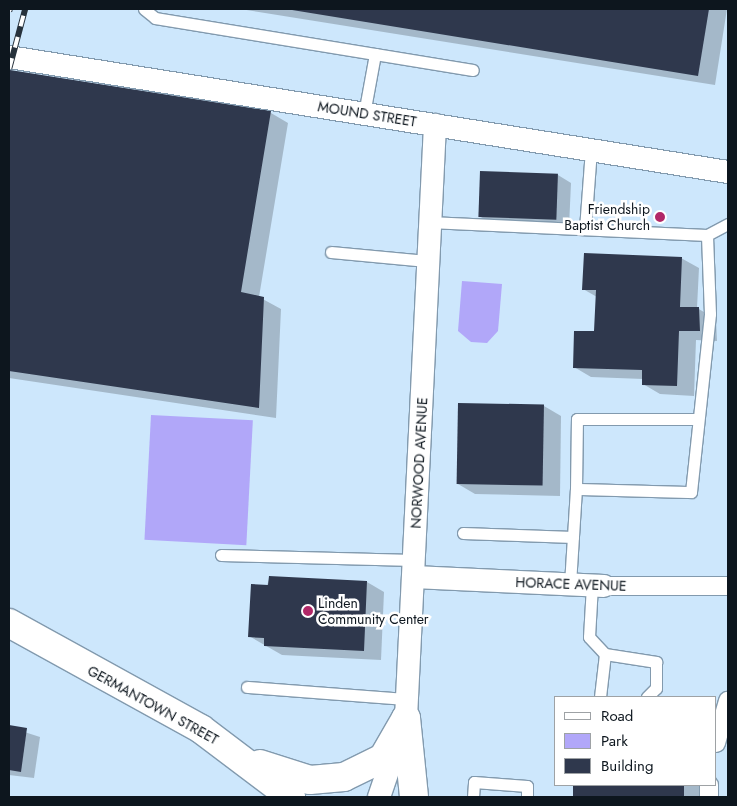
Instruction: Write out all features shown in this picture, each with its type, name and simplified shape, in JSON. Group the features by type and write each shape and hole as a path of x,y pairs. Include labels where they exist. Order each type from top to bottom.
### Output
{"main road":[{"name":"GERMANTOWN STREET","path":"9,623 201,729 246,759 291,797"},
{"path":"246,759 310,780 344,777 383,758 407,709"},
{"path":"407,709 414,797"}],"street":[{"name":"MOUND STREET","path":"9,57 591,150 727,175"},
{"name":"NORWOOD AVENUE","path":"379,797 407,709 435,125"},
{"name":"HORACE AVENUE","path":"414,569 588,585 728,586"},
{"path":"717,740 728,701"}],"lane":[{"path":"144,9 155,18 473,70"},
{"path":"364,114 375,54"},
{"path":"585,229 591,150"},
{"path":"429,222 707,235 728,224"},
{"path":"576,489 691,492 696,419 710,322 707,235"},
{"path":"331,252 428,261"},
{"path":"649,696 656,688 656,662 606,654 589,638 588,585 573,537 577,419 696,419"},
{"path":"463,533 573,537"},
{"path":"221,555 414,569"},
{"path":"600,696 606,654"},
{"path":"248,687 407,709"},
{"path":"473,797 474,782 527,786 527,797"}],"green space":[{"path":"462,281 502,284 498,331 487,343 471,342 458,331"},
{"path":"151,415 253,420 246,545 144,540"}],"building":[{"path":"286,9 709,9 698,76"},
{"path":"10,70 271,111 241,292 264,297 259,408 9,371"},
{"path":"480,171 558,174 556,220 478,217"},
{"path":"584,253 682,257 680,307 699,307 700,331 679,331 677,386 642,385 642,370 573,368 574,331 594,331 596,290 582,290"},
{"path":"458,403 544,405 543,485 457,484"},
{"name":"Linden Community Center","path":"269,576 367,581 364,651 264,646 264,638 248,637 251,584 268,585"},
{"path":"9,725 27,728 21,772 9,770"},
{"path":"573,786 684,786 684,797 573,797"}],"railway":[{"path":"9,69 25,9"}],"place":[{"name":"Friendship Baptist Church","path":"660,217"},
{"name":"Linden Community Center","path":"308,611"}]}
